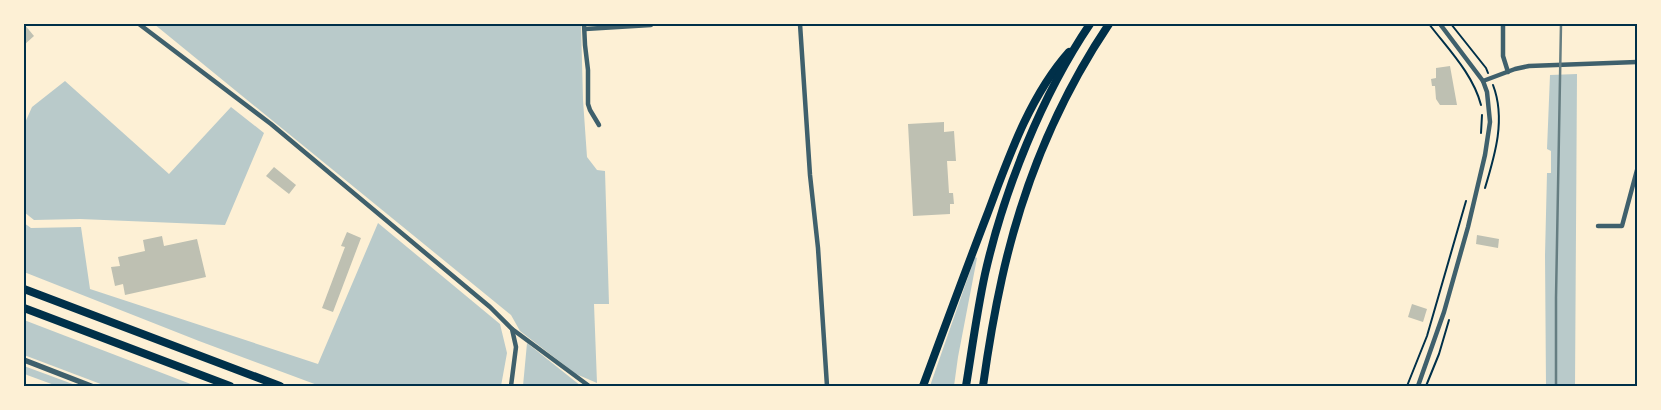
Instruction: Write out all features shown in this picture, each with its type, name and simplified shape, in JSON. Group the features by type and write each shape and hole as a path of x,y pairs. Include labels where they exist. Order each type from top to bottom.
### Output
{"highway":[{"path":"966,386 975,323 999,224 1033,131 1047,100 1078,42 1090,24"},
{"path":"983,386 1002,276 1024,199 1043,145 1069,90 1109,24"},
{"path":"923,386 992,200 1018,139 1036,100 1054,70 1078,42"},
{"path":"24,289 280,386"},
{"path":"24,308 230,386"}],"street":[{"path":"139,24 271,124 490,307 512,328 589,386"},
{"path":"800,24 827,386"},
{"path":"1418,386 1444,312 1468,227 1485,155 1490,122 1489,102 1483,81 1440,24"},
{"path":"1503,24 1503,56 1508,72"},
{"path":"599,125 588,104 588,70 584,45 585,26 651,25"},
{"path":"1483,81 1508,72 1536,66 1637,62"},
{"path":"1598,226 1622,226 1637,170"},
{"path":"511,386 516,347 512,328"},
{"path":"24,360 91,386"}],"path":[{"path":"1429,24 1470,77 1478,94 1482,111 1481,137"},
{"path":"1407,386 1427,336 1467,200"}],"shaded area":[{"path":"154,24 581,24 587,157 597,170 605,171 609,304 594,304 597,383 576,374 520,331 511,315"},
{"path":"1577,74 1575,386 1546,386 1545,255 1547,173 1551,173 1551,151 1547,149 1550,75"},
{"path":"65,81 169,174 231,107 264,133 225,225 80,219 34,220 24,212 24,125 32,107"},
{"path":"24,223 31,228 81,227 90,289 318,364 378,223 500,324 507,353 501,386 320,386 24,272"},
{"path":"975,257 977,258 954,386 930,386"},
{"path":"24,320 196,386 106,386 24,355"},
{"path":"527,343 581,386 523,386"},
{"path":"24,366 78,386 57,386 27,375 24,373"}],"building":[{"path":"24,24 34,36 24,45"},
{"path":"1450,66 1457,105 1440,105 1436,99 1435,86 1432,86 1431,79 1436,78 1436,68"},
{"path":"944,122 944,132 954,131 956,161 947,161 949,193 953,193 954,204 950,204 950,214 913,216 908,124"},
{"path":"274,167 296,185 289,194 266,176"},
{"path":"347,232 361,238 333,312 322,308 345,247 341,246"},
{"path":"1477,235 1499,239 1498,248 1476,244"},
{"path":"162,236 164,246 197,239 206,277 125,295 123,284 115,286 111,267 120,266 118,257 145,251 143,240"},
{"path":"1412,304 1427,309 1423,322 1408,317"}],"railway":[{"path":"1556,386 1561,24"}]}
